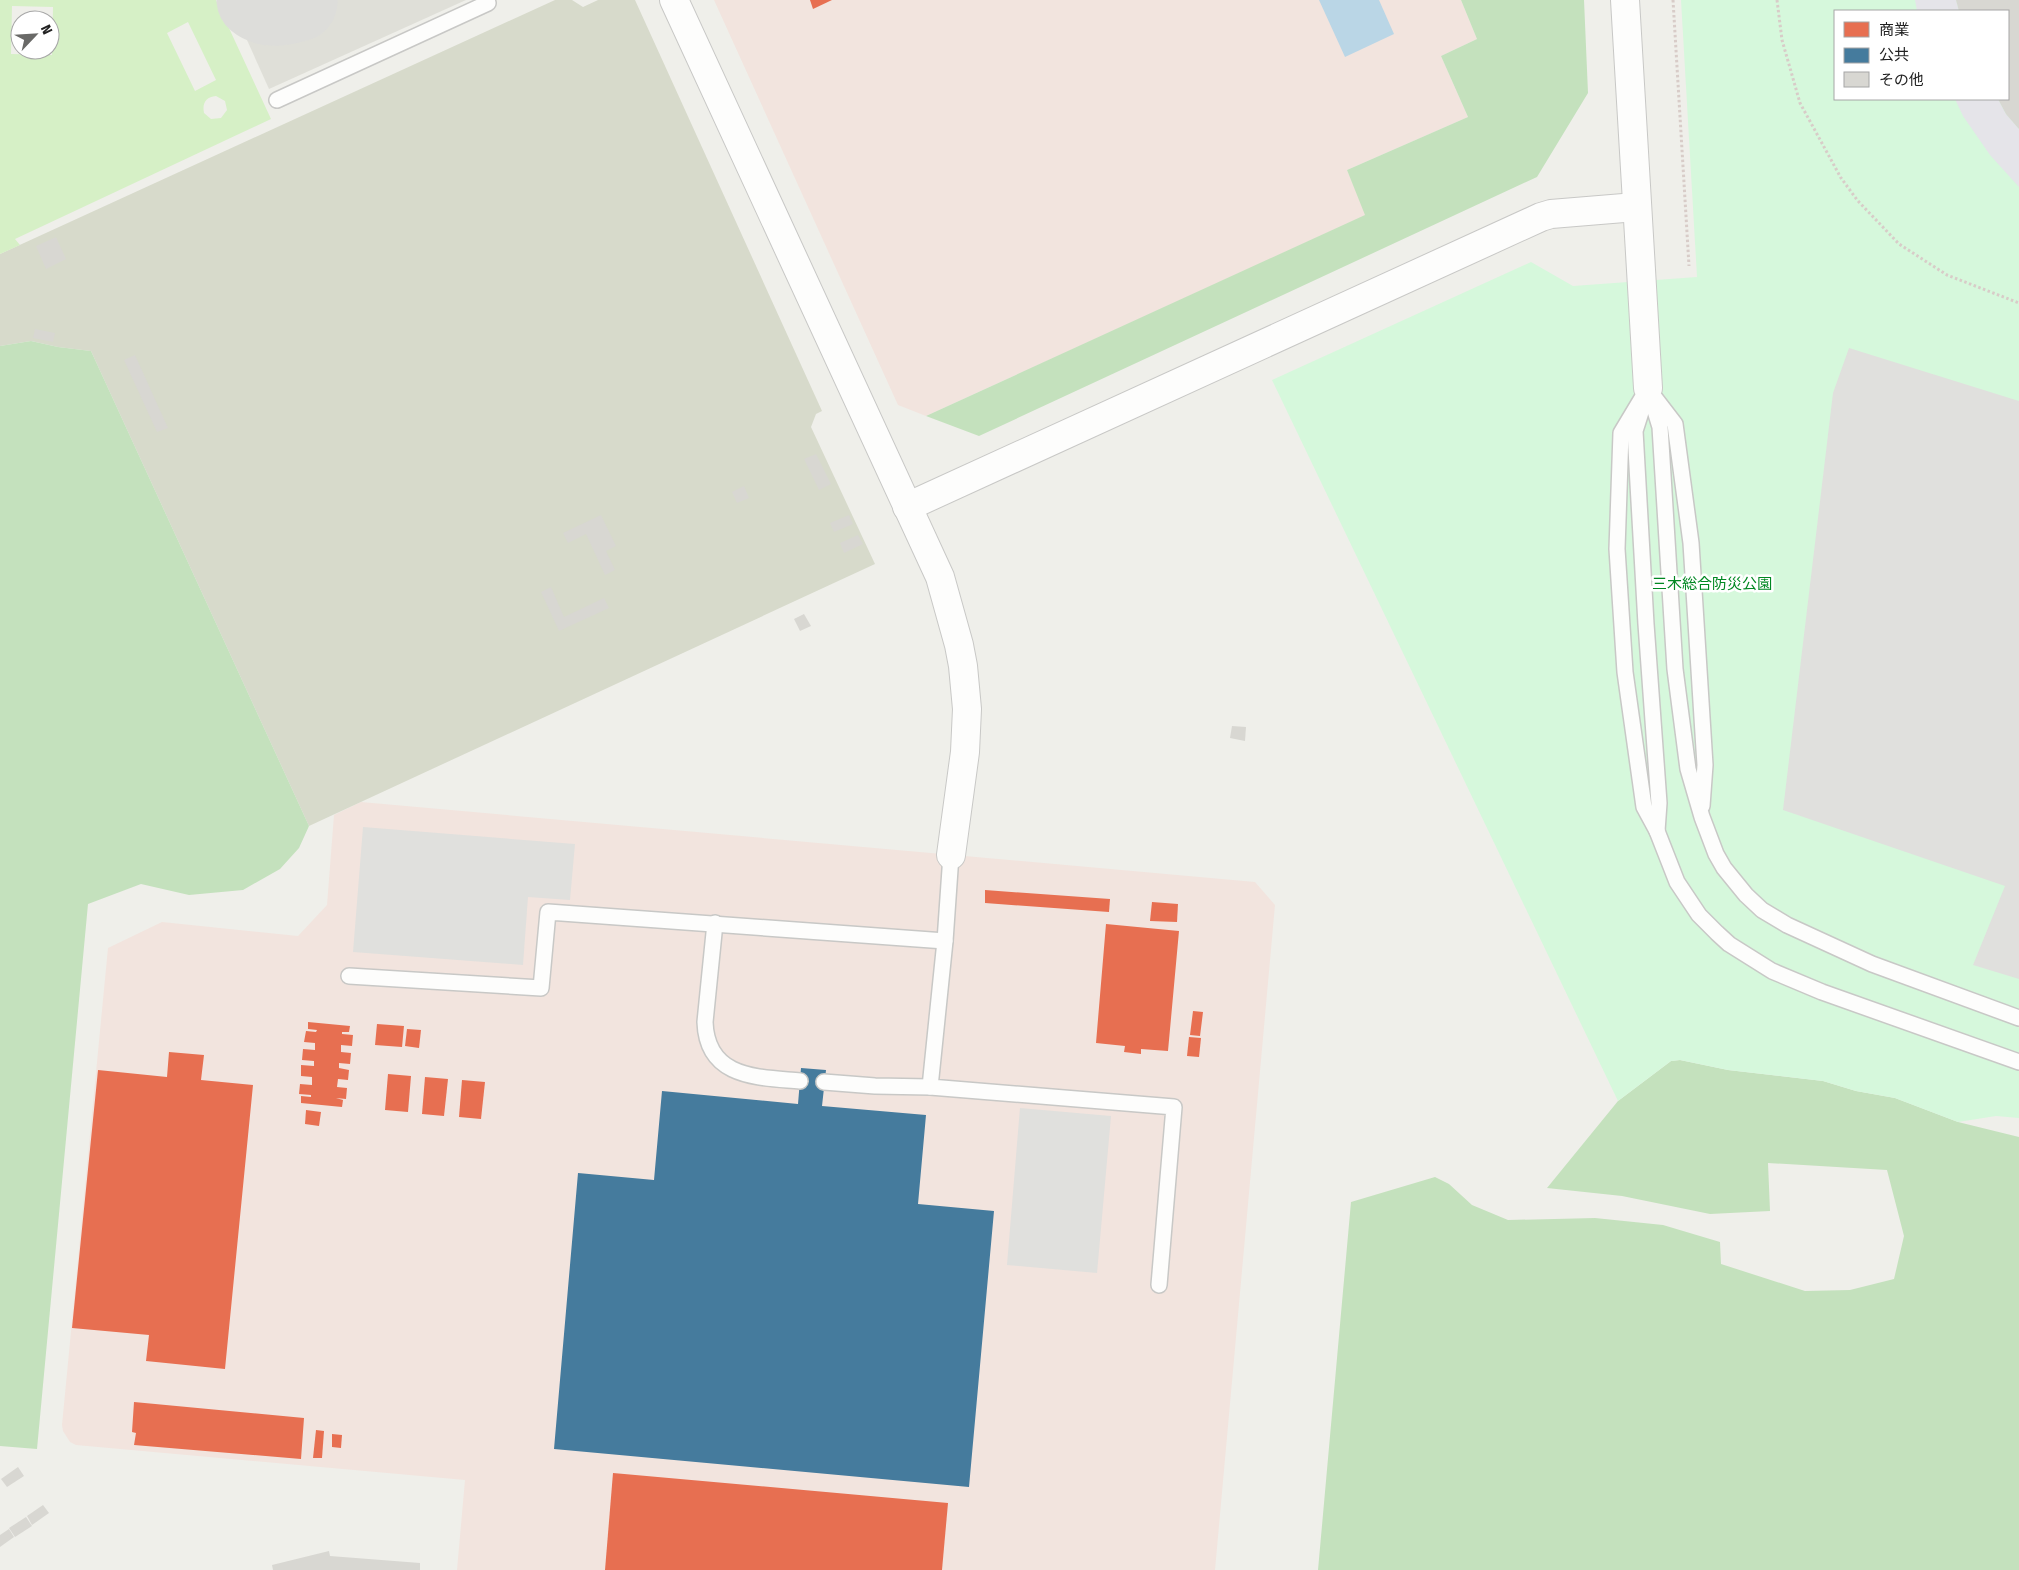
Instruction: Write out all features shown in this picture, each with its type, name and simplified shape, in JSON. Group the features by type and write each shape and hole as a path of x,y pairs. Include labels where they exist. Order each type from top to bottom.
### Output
{"street":[{"path":"674,0 940,577 954,624 963,666 967,709 965,752 951,855"},
{"path":"1625,0 1648,388"},
{"path":"907,508 1542,217 1551,214 1636,207"}],"lane":[{"path":"276,100 488,3 487,0"},
{"path":"1648,388 1675,424 1691,543 1705,765 1702,817"},
{"path":"1648,388 1660,427 1675,669 1688,769 1702,817 1716,854 1724,868 1746,895 1774,918 1872,964 2019,1018"},
{"path":"1648,388 1621,433 1617,549 1625,672 1644,807 1657,830 1677,882 1690,903 1717,933 1729,944 1772,971 1822,992 2019,1062"},
{"path":"1648,388 1635,431 1659,803 1657,830"},
{"path":"930,1087 945,940 951,855"},
{"path":"349,976 541,988 548,912 945,940"},
{"path":"715,923 705,1022 709,1045 720,1060 731,1069 742,1074 800,1081"},
{"path":"824,1082 875,1086 930,1087 1174,1107 1159,1285"}],"path":[{"path":"1673,0 1689,266"},
{"path":"1777,0 1782,40 1800,103 1841,178 1858,201 1899,244 1947,274 2019,303"}],"shaded area":[{"path":"229,0 466,0 269,89"},
{"path":"555,0 572,0 583,7 598,0 635,0 822,411 816,414 811,427 875,564 309,826 91,351 31,341 0,346 0,254"},
{"path":"714,0 1461,0 1477,39 1441,56 1468,117 1347,170 1366,215 926,416 898,405"},
{"path":"1915,0 1956,0 1959,10 1917,10"},
{"path":"1955,100 1999,100 2006,114 2019,129 2019,187 1990,155 1963,116"},
{"path":"1849,348 2019,401 2019,979 1973,965 2005,886 1783,810 1833,393"},
{"path":"361,802 1255,882 1275,905 1215,1570 457,1570 465,1480 76,1445 70,1442 63,1431 62,1425 108,948 162,922 298,936 327,905 334,815"},
{"path":"363,827 575,844 570,900 528,897 523,965 353,952"},
{"path":"1020,1108 1111,1116 1097,1273 1007,1265"}],"green space":[{"path":"0,0 216,0 271,119 15,239 20,245 0,254","holes":["188,22 216,80 195,91 167,33","216,96 225,101 227,110 221,118 211,119 204,113 204,106 206,101"]},
{"path":"1461,0 1584,0 1588,93 1537,177 979,436 926,416 1365,215 1347,170 1468,117 1441,56 1477,39"},
{"name":"三木総合防災公園","path":"1681,0 2019,0 2019,1118 1996,1116 1958,1122 1895,1098 1856,1091 1823,1081 1728,1070 1680,1060 1671,1061 1618,1101 1272,380 1531,262 1573,286 1697,277"},
{"path":"31,341 91,351 309,826 299,848 280,869 243,890 189,895 141,884 88,904 37,1449 0,1446 0,346"},
{"path":"1680,1060 1728,1070 1823,1081 1856,1091 1895,1098 1958,1122 2019,1137 2019,1570 1318,1570 1351,1202 1435,1177 1449,1184 1472,1205 1508,1220 1595,1218 1663,1225 1720,1242 1721,1264 1805,1291 1850,1290 1894,1279 1904,1236 1887,1170 1768,1163 1770,1211 1710,1214 1622,1196 1547,1188 1618,1101 1671,1061"}],"water":[{"path":"1319,0 1379,0 1394,34 1345,57"}],"building: 商業":[{"path":"810,0 832,0 813,9"},
{"path":"985,890 1110,899 1109,912 985,903"},
{"path":"1152,902 1178,904 1177,922 1150,921"},
{"path":"1106,924 1179,931 1168,1051 1141,1049 1141,1054 1124,1052 1125,1046 1096,1043"},
{"path":"1193,1011 1203,1012 1200,1036 1190,1035"},
{"path":"308,1022 350,1026 349,1032 342,1032 342,1034 353,1035 352,1046 341,1045 341,1052 351,1053 350,1064 339,1063 339,1068 349,1070 348,1080 338,1079 337,1087 347,1088 346,1099 336,1098 343,1100 342,1107 301,1103 301,1096 311,1097 311,1095 299,1094 300,1084 312,1085 312,1077 301,1076 301,1065 314,1066 314,1061 302,1060 303,1049 315,1050 315,1043 304,1042 306,1031 316,1032 317,1030 308,1029"},
{"path":"377,1024 404,1026 402,1047 375,1045"},
{"path":"407,1029 421,1030 419,1048 405,1046"},
{"path":"1189,1037 1201,1038 1199,1057 1187,1056"},
{"path":"169,1052 204,1055 201,1080 253,1085 225,1369 146,1361 149,1335 72,1328 98,1070 167,1077"},
{"path":"388,1074 411,1076 408,1112 385,1110"},
{"path":"425,1077 448,1079 444,1116 422,1114"},
{"path":"462,1080 485,1082 481,1119 459,1117"},
{"path":"306,1110 321,1112 319,1126 305,1124"},
{"path":"134,1402 304,1418 301,1459 134,1445 136,1433 132,1432"},
{"path":"316,1430 324,1431 322,1458 313,1458"},
{"path":"332,1434 342,1435 341,1448 332,1447"},
{"path":"613,1473 948,1503 942,1570 605,1570"}],"building: 公共":[{"path":"801,1068 826,1070 822,1106 926,1115 918,1204 994,1211 969,1487 554,1449 578,1173 654,1180 662,1091 798,1104"}],"building: その他":[{"path":"1956,0 2019,0 2019,129 2006,114 1999,100 2009,100 2009,10 1959,10"},
{"path":"56,237 66,259 46,269 36,246"},
{"path":"35,329 55,333 53,342 33,338"},
{"path":"135,355 168,428 157,432 124,360"},
{"path":"816,454 831,484 819,490 804,459"},
{"path":"744,486 749,498 737,503 732,492"},
{"path":"601,515 616,546 606,551 615,570 605,575 586,534 568,543 563,533"},
{"path":"849,515 853,524 834,532 830,523"},
{"path":"858,535 863,544 844,553 840,543"},
{"path":"551,587 564,617 604,598 609,608 559,631 541,592"},
{"path":"804,614 811,626 800,631 794,619"},
{"path":"1232,726 1246,727 1245,741 1230,738"},
{"path":"18,1467 24,1476 7,1487 1,1479"},
{"path":"43,1505 49,1513 32,1525 27,1516"},
{"path":"26,1517 32,1526 15,1537 9,1528"},
{"path":"9,1529 14,1537 0,1547 0,1535"},
{"path":"329,1551 330,1556 420,1563 420,1570 273,1570 272,1565"}],"taxiway":[{"path":"256,0 271,6 282,6 298,2"}]}
